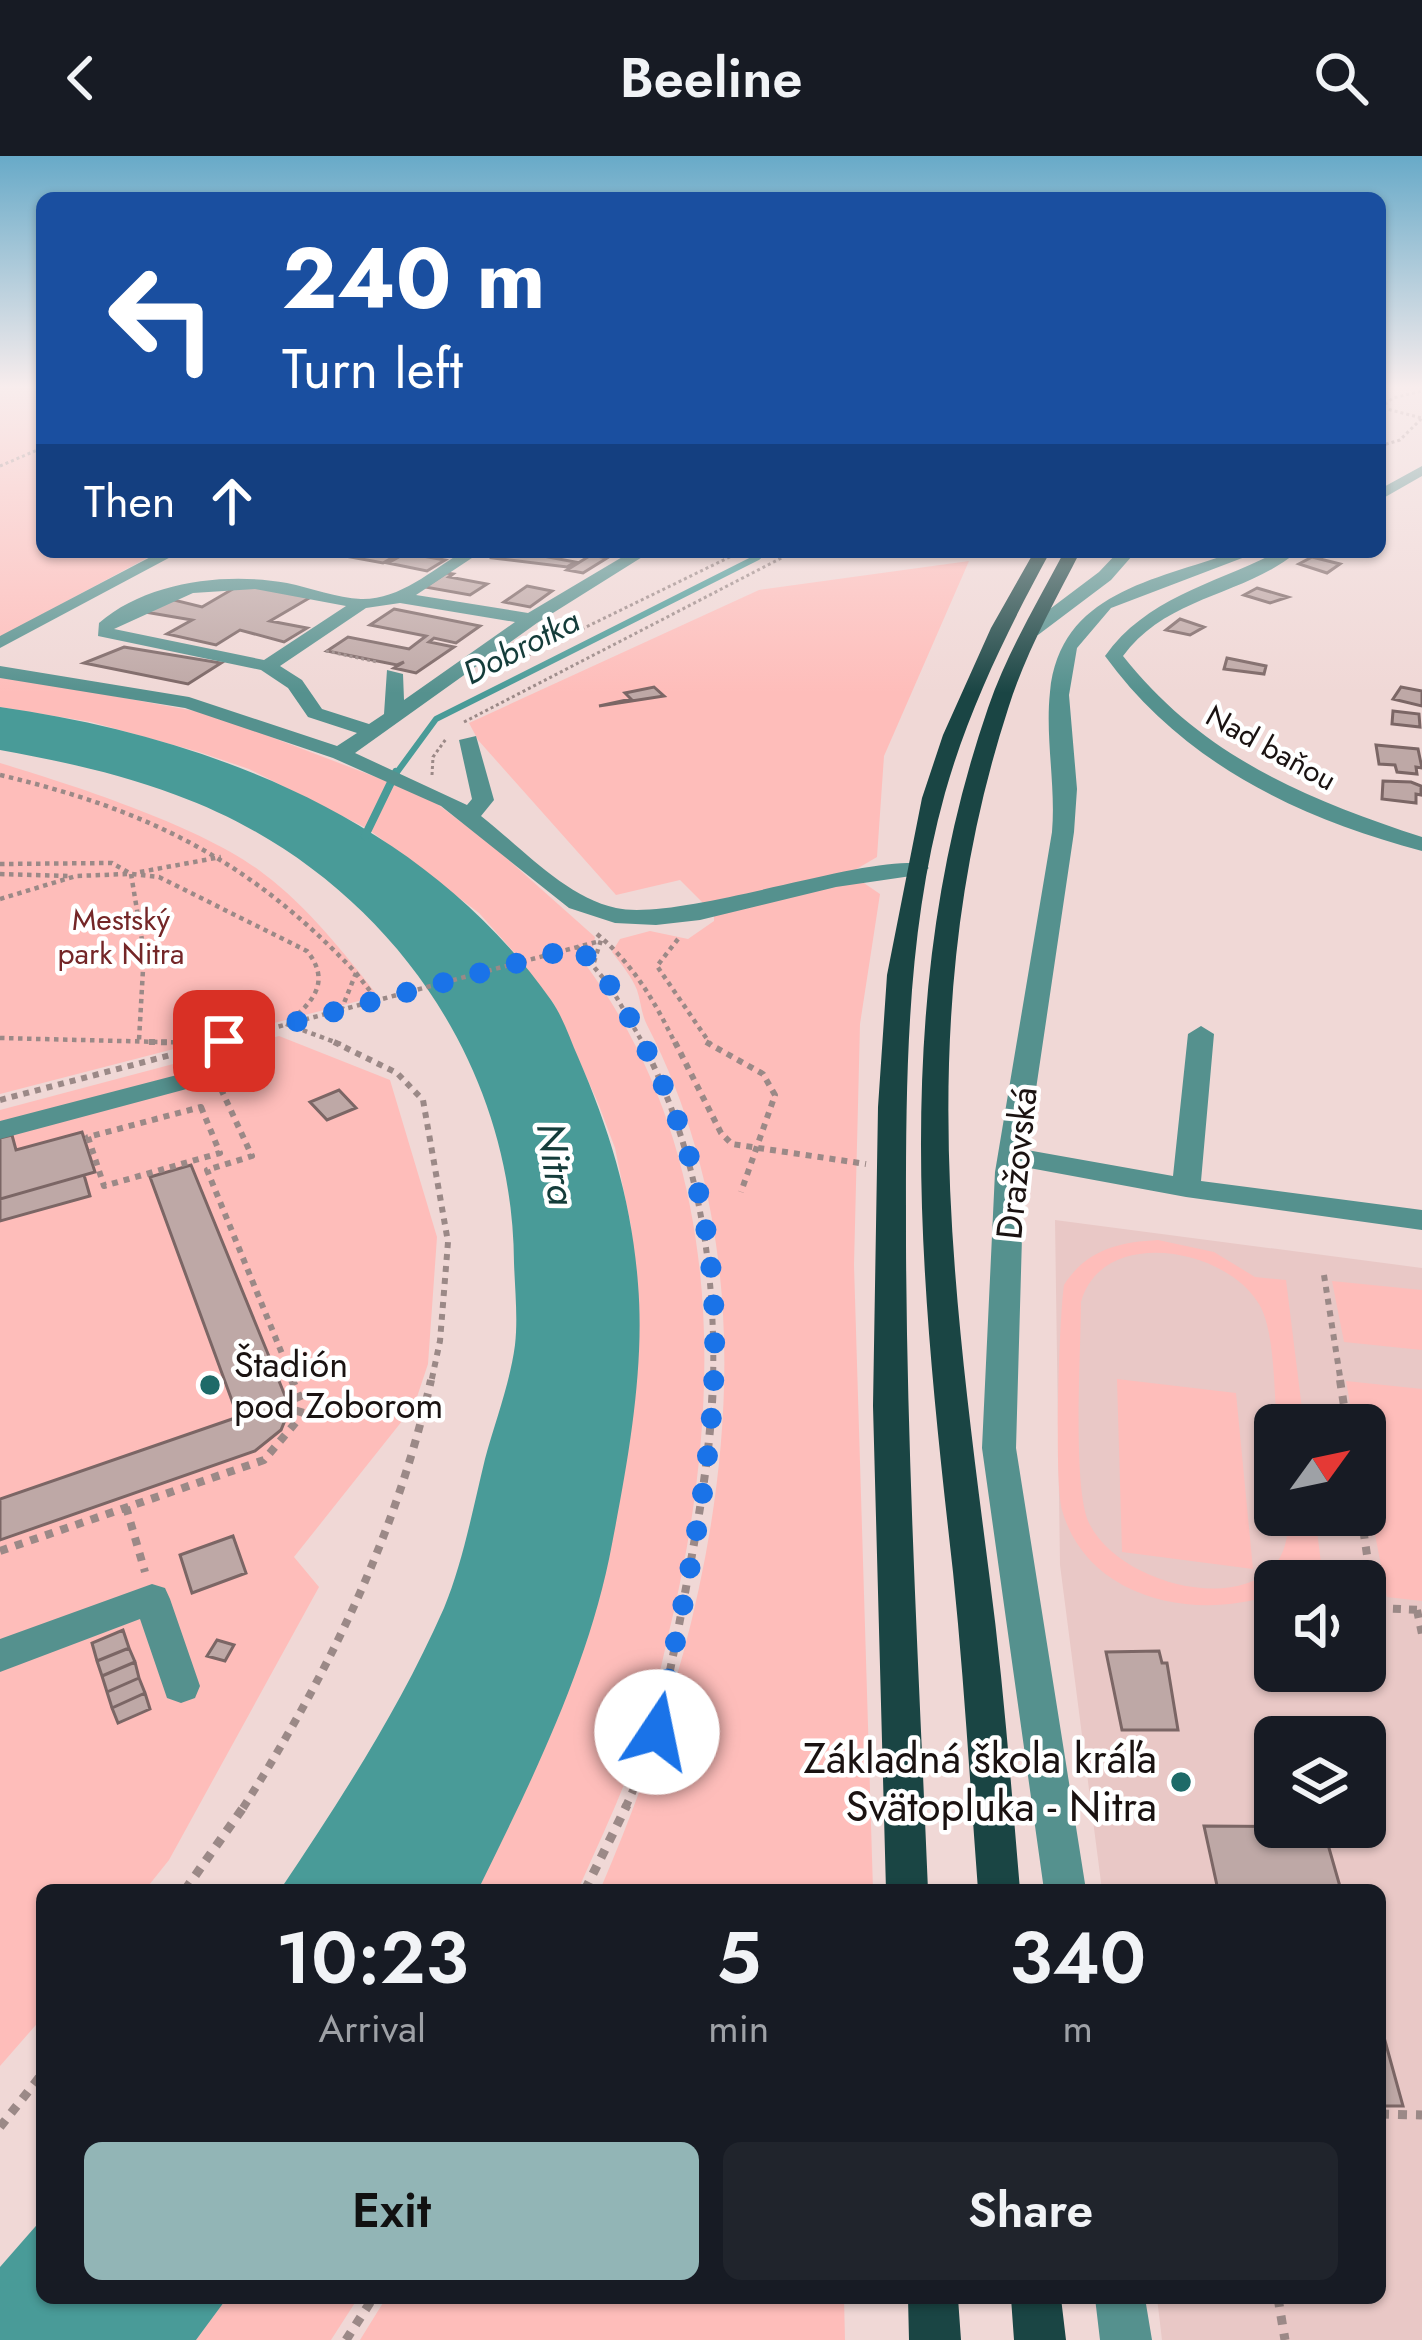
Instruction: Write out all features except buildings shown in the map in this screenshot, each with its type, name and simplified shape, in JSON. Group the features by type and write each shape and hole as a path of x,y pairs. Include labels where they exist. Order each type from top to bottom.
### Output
{"main road":[{"path":"907,1884 890,1406 898,975 918,868 953,735 1000,628 1039,558"},
{"path":"999,1884 971,1574 948,1400 937,1251 940,1012 962,844 998,708 1069,558"},
{"path":"933,2304 935,2340"},
{"path":"1037,2304 1040,2340"}],"street":[{"path":"0,643 161,558"},
{"path":"400,598 462,558"},
{"path":"340,754 531,619 632,558"},
{"path":"1032,631 1125,558"},
{"name":"Dražovská","path":"1064,1884 999,1448 1011,1156 1063,832 1065,770 1058,695 1062,659 1077,633 1105,604 1233,558"},
{"name":"Nad baňou","path":"1276,558 1126,634 1114,656 1170,726 1217,758 1325,813 1422,844"},
{"path":"373,732 315,713 295,684 267,666 177,651 104,632 108,622 157,597 248,580 361,604 400,598 531,619"},
{"path":"267,666 361,604"},
{"path":"0,671 188,704 366,764 429,790 596,913 621,917 698,913 858,872 918,868"},
{"path":"394,674 394,716"},
{"path":"460,733 484,800 469,816"},
{"path":"1186,1188 1201,1034"},
{"path":"0,1130 209,1080"},
{"path":"1011,1156 1186,1188 1422,1220"},
{"path":"0,1656 152,1599 181,1686"},
{"path":"1121,2304 1126,2340"}],"path":[{"path":"492,674 728,558"},
{"path":"429,790 433,758 460,733 782,558"},
{"path":"0,775 54,787 132,814 225,857 280,896 356,973 371,999"},
{"path":"0,874 131,874 225,857"},
{"path":"0,864 112,863 131,874 159,877 307,951 322,971 322,983 305,1009 286,1024"},
{"path":"131,874 144,952 139,1040"},
{"path":"0,899 76,876"},
{"path":"698,913 657,966 706,1042 763,1073 776,1095 741,1192"},
{"path":"593,962 601,940"},
{"path":"0,1100 601,940 622,954 651,994 721,1132 732,1144 879,1166"},
{"path":"577,947 593,962 638,1032 680,1125 712,1274 717,1379 704,1499 657,1732 587,1884"},
{"path":"342,1008 356,973"},
{"path":"190,1884 216,1851 322,1673 375,1559 429,1400 446,1293 443,1200 423,1100 383,1064 286,1024"},
{"path":"0,1039 213,1043"},
{"path":"0,1550 264,1460 283,1445 299,1420 302,1404 207,1170 251,1156 209,1080"},
{"path":"200,1107 220,1153 104,1186 88,1137 200,1107"},
{"path":"1324,1275 1344,1404"},
{"path":"126,1507 152,1599"},
{"path":"1364,1536 1375,1608 1419,1610 1422,1634"},
{"path":"1,2124 36,2081"},
{"path":"1386,2114 1422,2115"},
{"path":"346,2340 369,2304"},
{"path":"1279,2304 1285,2340"}],"shaded area":[{"name":"Základná škola kráľa Svätopluka - Nitra","path":"1055,1220 1422,1268 1422,2340 1162,2340 1158,2304 1386,2304 1386,1884 1101,1884 1060,1565"}],"green space":[{"path":"0,490 36,490 36,558 147,558 0,637"},
{"path":"969,561 884,756 877,857 831,884 861,881 880,894 860,1024 854,1265 873,1884 602,1884 676,1680 703,1570 720,1459 724,1347 715,1237 690,1129 635,985 612,952 620,939 650,931 688,939 714,921 714,914 680,880 616,895 478,740 469,723 759,590"},
{"path":"0,675 211,714 428,797 493,846 595,937 591,957 583,961 630,1035 664,1112 687,1193 700,1276 704,1361 690,1531 659,1677 634,1758 581,1884 481,1884 546,1742 592,1615 639,1349 631,1226 615,1148 554,1004 479,913 368,829 249,769 199,752 91,722 0,707"},
{"name":"Mestský park Nitra","path":"0,763 138,810 239,857 310,916 378,996 0,1094"},
{"name":"Štadión pod Zoborom","path":"279,1036 390,1080 437,1237 428,1364 414,1406 294,1557 319,1587 169,1860 150,1884 36,1884 36,2025 0,2066 0,1110"},
{"path":"1158,1240 1214,1252 1255,1277 1286,1280 1301,1404 1276,1404 1264,1315 1242,1284 1220,1269 1193,1258 1138,1254 1113,1262 1093,1278 1081,1302 1079,1450 1089,1523 1109,1549 1137,1569 1206,1588 1239,1586 1254,1579 1254,1599 1209,1605 1147,1596 1094,1564 1075,1540 1062,1510 1058,1467 1064,1285 1093,1256 1130,1243"},
{"path":"1332,1281 1422,1290 1422,1350 1344,1342"},
{"path":"1117,1379 1236,1393 1253,1569 1122,1552"},
{"path":"1346,1381 1422,1389 1422,1601 1387,1597 1386,1560 1380,1560 1375,1536 1386,1536 1386,1404 1350,1404"},
{"path":"1285,1536 1318,1536 1321,1560 1276,1560"},
{"path":"223,2304 354,2304 331,2340 196,2340"},
{"path":"382,2304 844,2304 845,2340 360,2340"}],"water":[{"name":"Nitra","path":"0,707 157,740 234,765 307,797 376,836 441,882 500,937 566,1028 609,1140 631,1225 640,1316 637,1381 612,1544 589,1634 557,1722 481,1884 284,1884 389,1717 444,1608 510,1374 516,1335 514,1263 507,1185 489,1111 459,1041 419,977 370,919 312,869 247,827 176,795 89,768 0,750"},
{"path":"36,2226 36,2304 223,2304 196,2340 0,2340 0,2267"}],"waterway":[{"name":"Dobrotka","path":"395,775 436,719 756,558"},
{"name":"Dobrotka","path":"752,560 756,558"},
{"name":"Dobrotka","path":"365,836 396,772"}],"place":[{"name":"Štadión pod Zoborom","path":"210,1385"},
{"name":"Základná škola kráľa Svätopluka - Nitra","path":"1181,1782"}],"route":[{"path":"224,1041 577,947 593,962 638,1032 680,1125 698,1196 712,1274 717,1379 704,1499 657,1732"}]}
